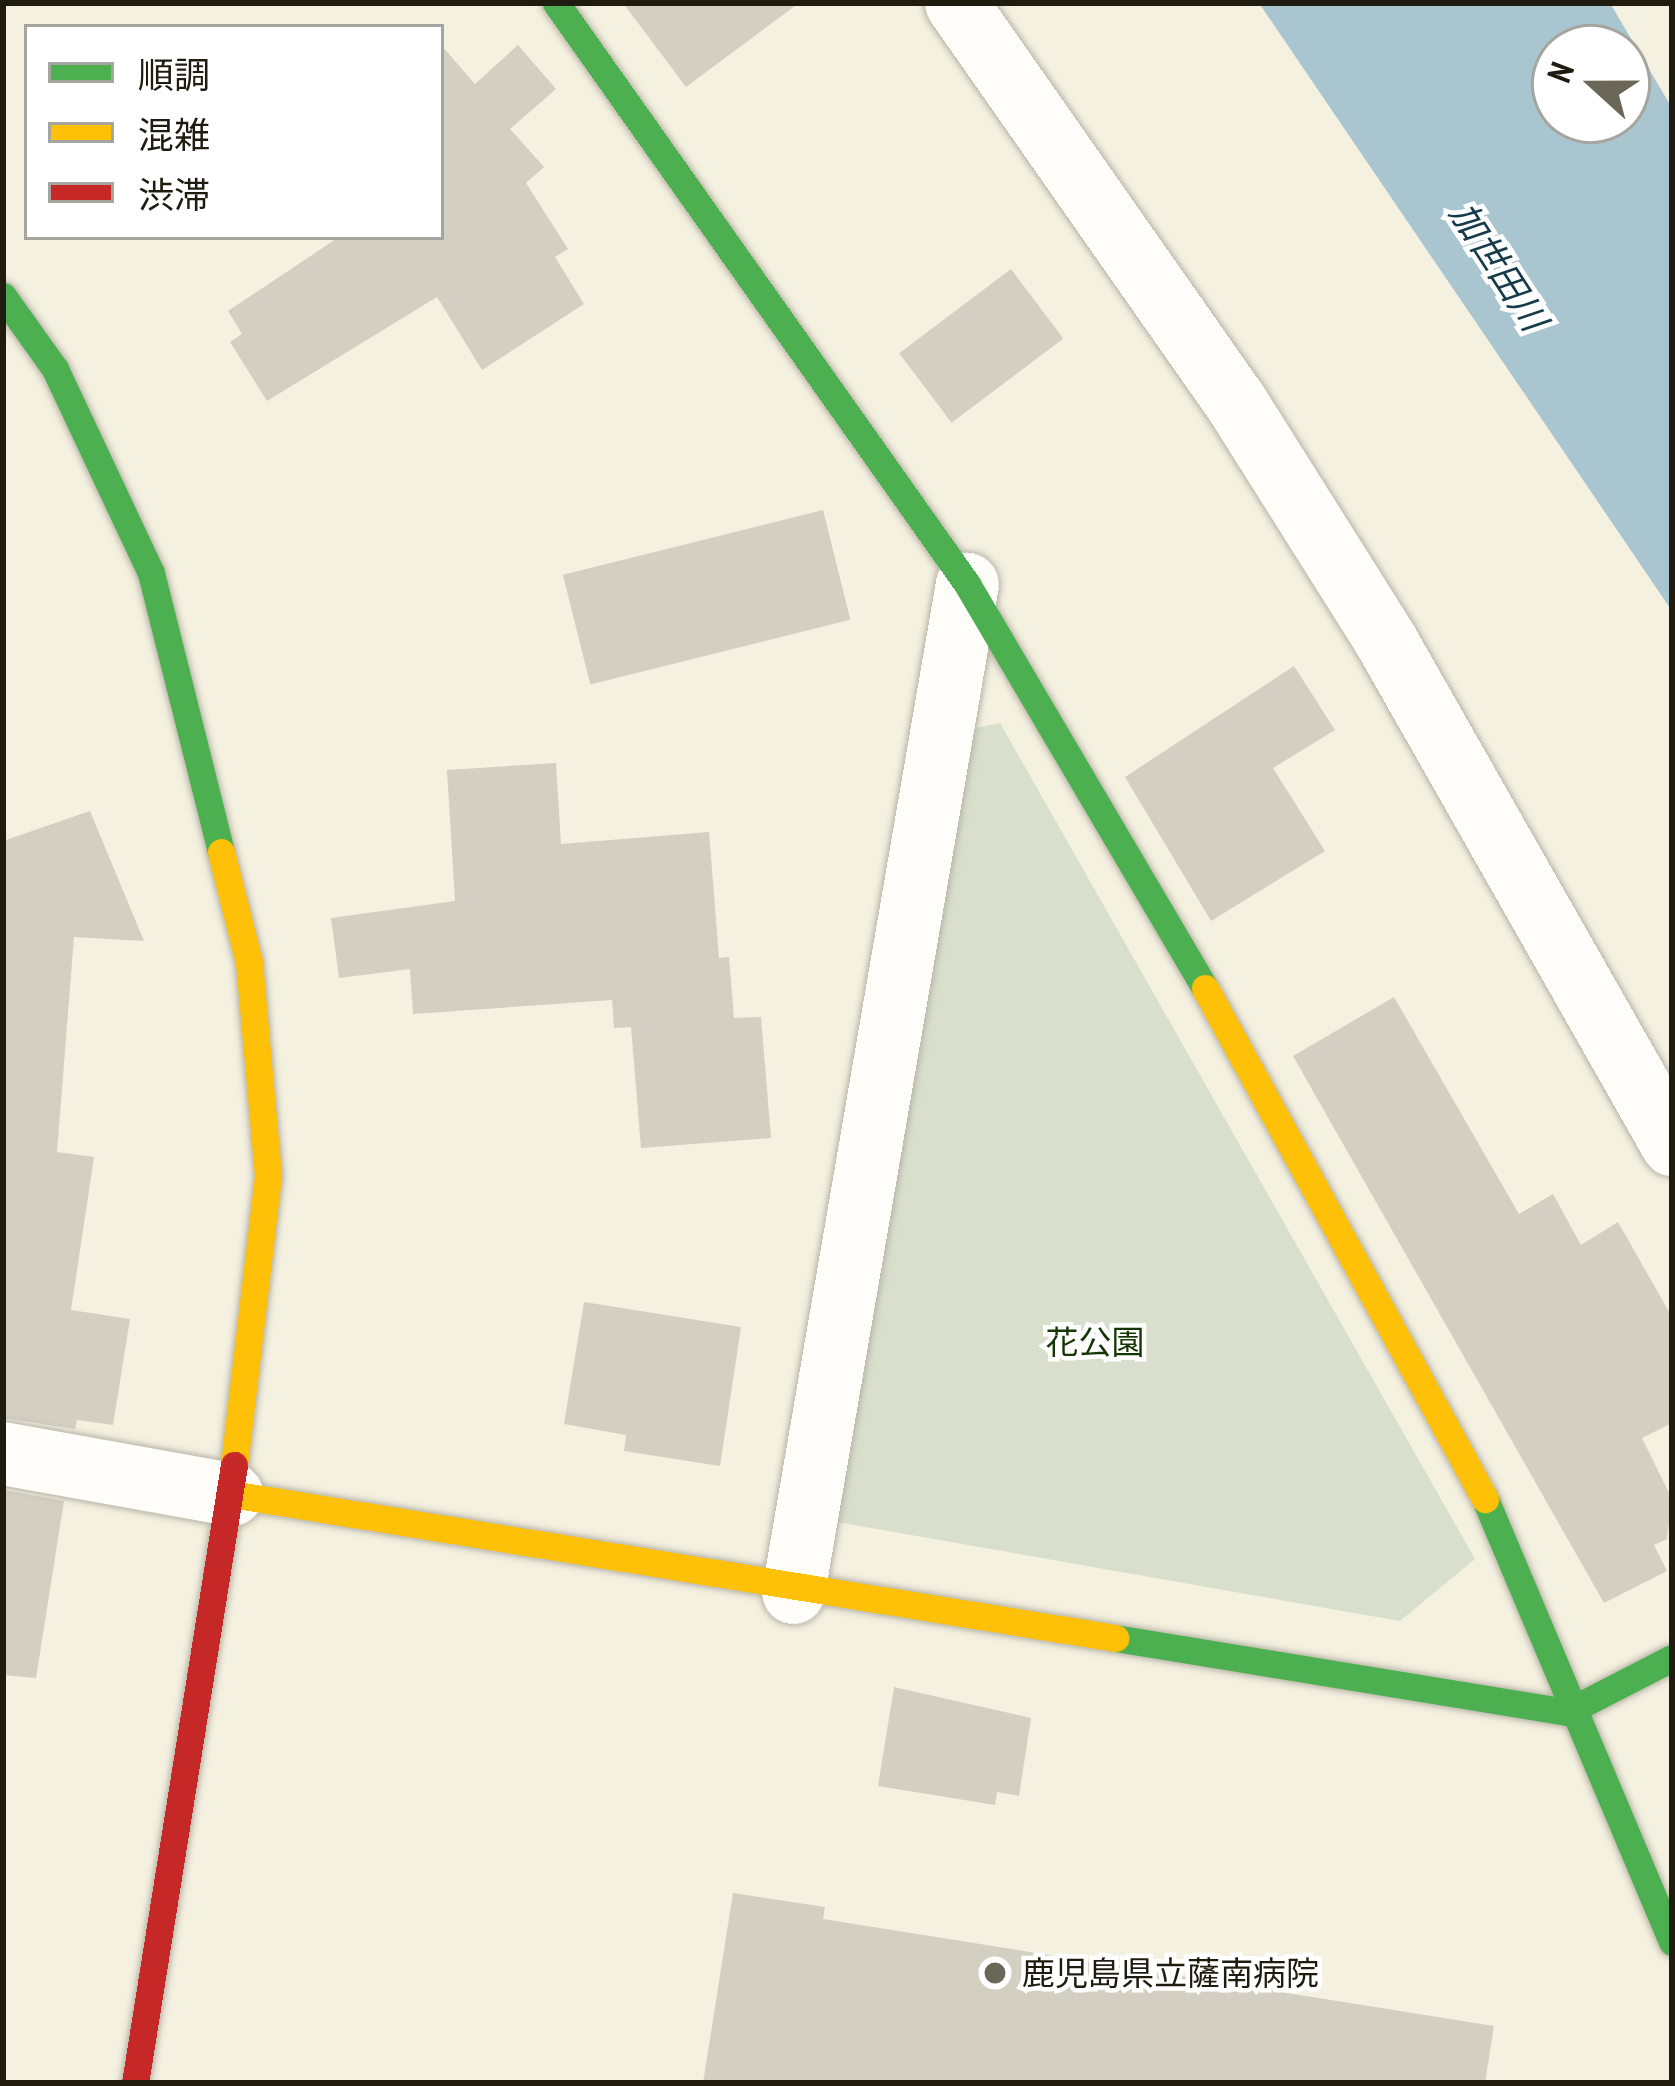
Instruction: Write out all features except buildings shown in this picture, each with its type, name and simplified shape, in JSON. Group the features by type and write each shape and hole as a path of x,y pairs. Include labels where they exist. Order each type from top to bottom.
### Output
{"street":[{"path":"556,3 967,584 1188,957 1522,1566 1567,1712 1672,1942"},
{"path":"956,3 1235,401 1386,641 1672,1144"},
{"path":"3,296 55,369 152,573 249,962 268,1175 231,1494 135,2083"},
{"path":"793,1592 967,584"},
{"path":"3,1453 793,1592 1567,1712 1672,1658"}],"green space":[{"name":"花公園","path":"1000,723 1475,1559 1400,1621 837,1522 971,729"}],"water":[{"name":"加世田川","path":"1259,3 1610,3 1622,24 1531,24 1531,144 1651,144 1651,72 1672,108 1672,611"}],"traffic: fast":[{"path":"556,3 967,584 1205,988"},
{"path":"3,296 55,369 151,573 221,852"},
{"path":"1485,1499 1672,1942"},
{"path":"1115,1638 1567,1712 1672,1658"}],"traffic: slow":[{"path":"221,852 249,962 268,1176 234,1465"},
{"path":"1205,988 1485,1499"},
{"path":"231,1494 1115,1638"}],"traffic: jam":[{"path":"135,2083 234,1465"}],"place":[{"name":"鹿児島県立薩南病院","path":"995,1973"}]}
